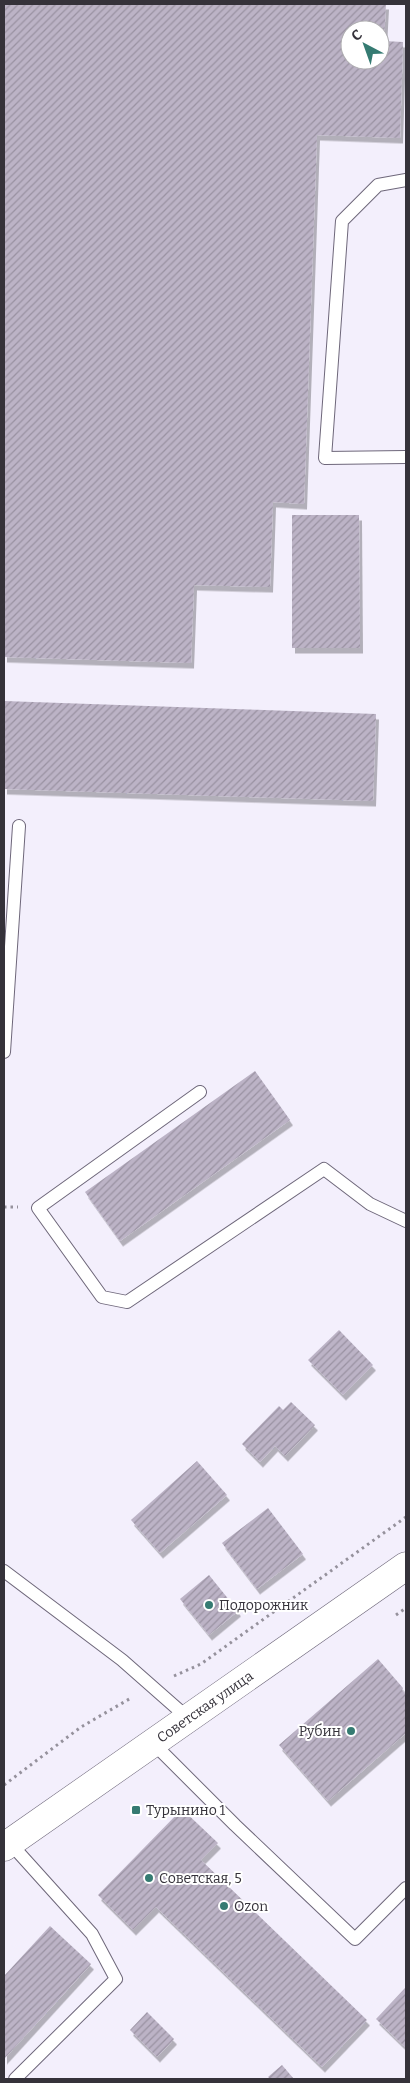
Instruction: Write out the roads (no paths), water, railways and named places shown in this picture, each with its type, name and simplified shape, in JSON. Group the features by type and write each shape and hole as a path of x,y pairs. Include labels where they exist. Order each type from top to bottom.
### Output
{"main road":[{"name":"Советская улица","path":"7,1845 406,1566"}],"lane":[{"path":"406,180 378,186 342,221 325,458 406,457"},
{"path":"4,1052 19,826"},
{"path":"200,1092 38,1208 102,1297 127,1302 324,1169 370,1204 406,1221"},
{"path":"4,1571 152,1685 189,1719"},
{"path":"154,1744 235,1825 355,1939 406,1888"},
{"path":"7,1845 92,1934 116,1979 15,2079"}],"place":[{"name":"Подорожник","path":"209,1605"},
{"name":"Рубин","path":"351,1731"},
{"name":"Турынино 1","path":"136,1810"},
{"name":"Советская, 5","path":"149,1878"},
{"name":"Ozon","path":"224,1906"}]}
